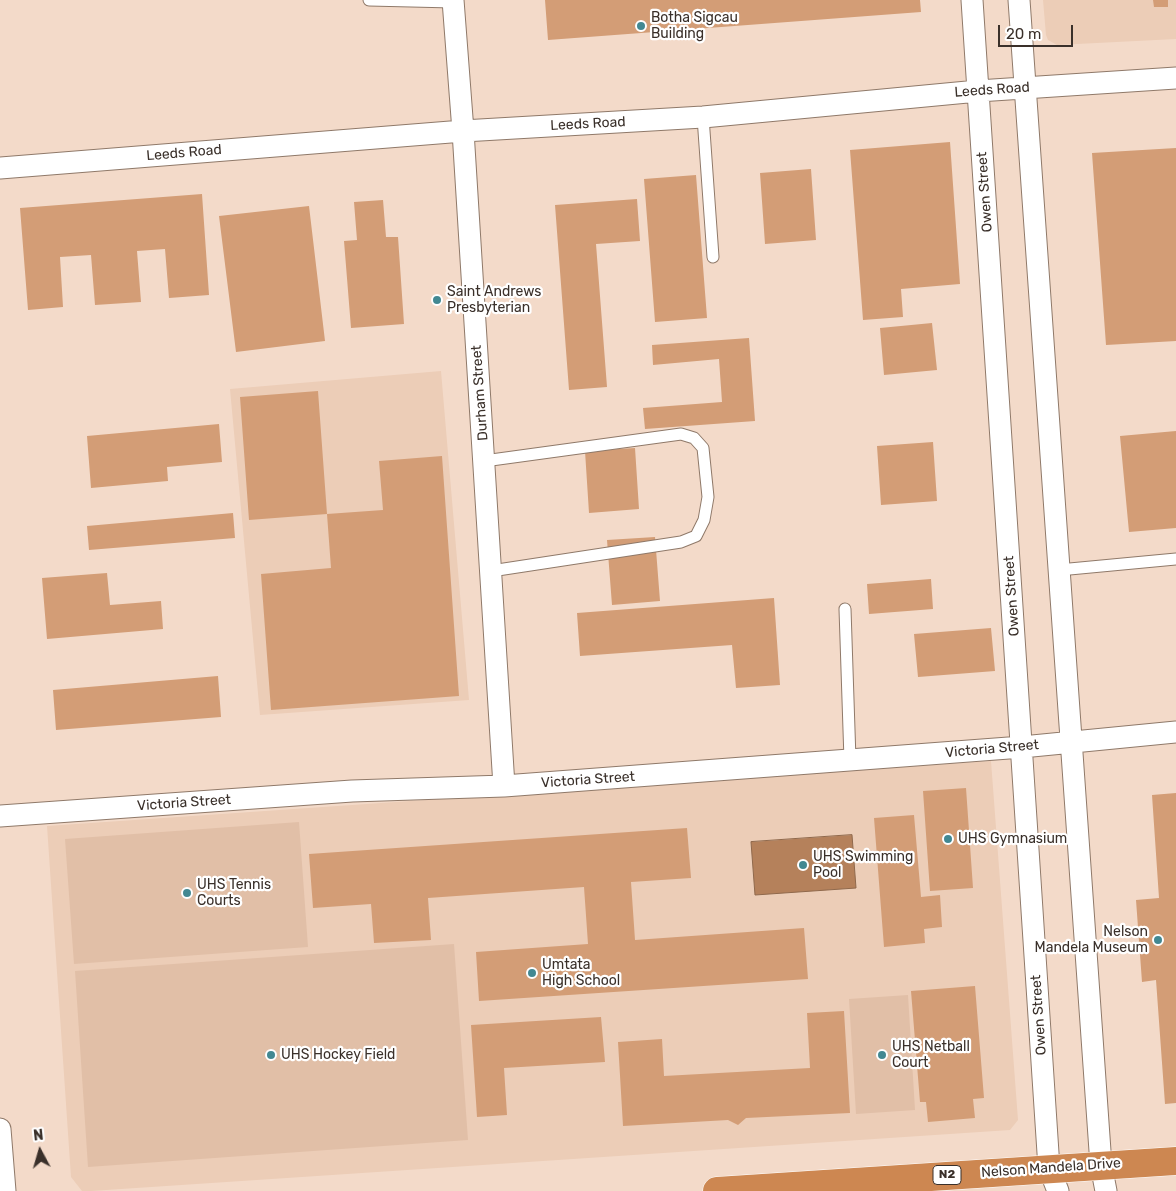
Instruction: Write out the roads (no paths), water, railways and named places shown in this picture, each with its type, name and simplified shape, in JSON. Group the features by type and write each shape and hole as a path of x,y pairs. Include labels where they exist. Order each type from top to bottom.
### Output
{"highway":[{"name":"Nelson Mandela Drive","path":"717,1191 1103,1178 1176,1161"}],"street":[{"name":"Owen Street","path":"972,0 1022,746 1054,1180"},
{"path":"1018,0 1103,1178"},
{"name":"Durham Street","path":"453,1 464,131 504,786"},
{"name":"Leeds Road","path":"0,168 464,131 703,117 978,91 1176,78"},
{"name":"Victoria Street","path":"0,816 352,791 504,786 850,760 1176,732"},
{"path":"0,1129 6,1191"}],"lane":[{"path":"369,0 453,1"},
{"path":"703,117 713,257"},
{"path":"484,460 681,434 694,438 703,448 708,497 704,520 696,536 681,542 491,571"},
{"path":"1059,570 1176,559"},
{"path":"845,608 850,760"}],"place":[{"name":"Botha Sigcau Building","path":"641,26"},
{"name":"Saint Andrews Presbyterian","path":"437,300"},
{"name":"UHS Gymnasium","path":"948,839"},
{"name":"UHS Swimming Pool","path":"803,865"},
{"name":"UHS Tennis Courts","path":"187,893"},
{"name":"Nelson Mandela Museum","path":"1158,940"},
{"name":"Umtata High School","path":"532,973"},
{"name":"UHS Hockey Field","path":"271,1055"},
{"name":"UHS Netball Court","path":"882,1055"}]}
